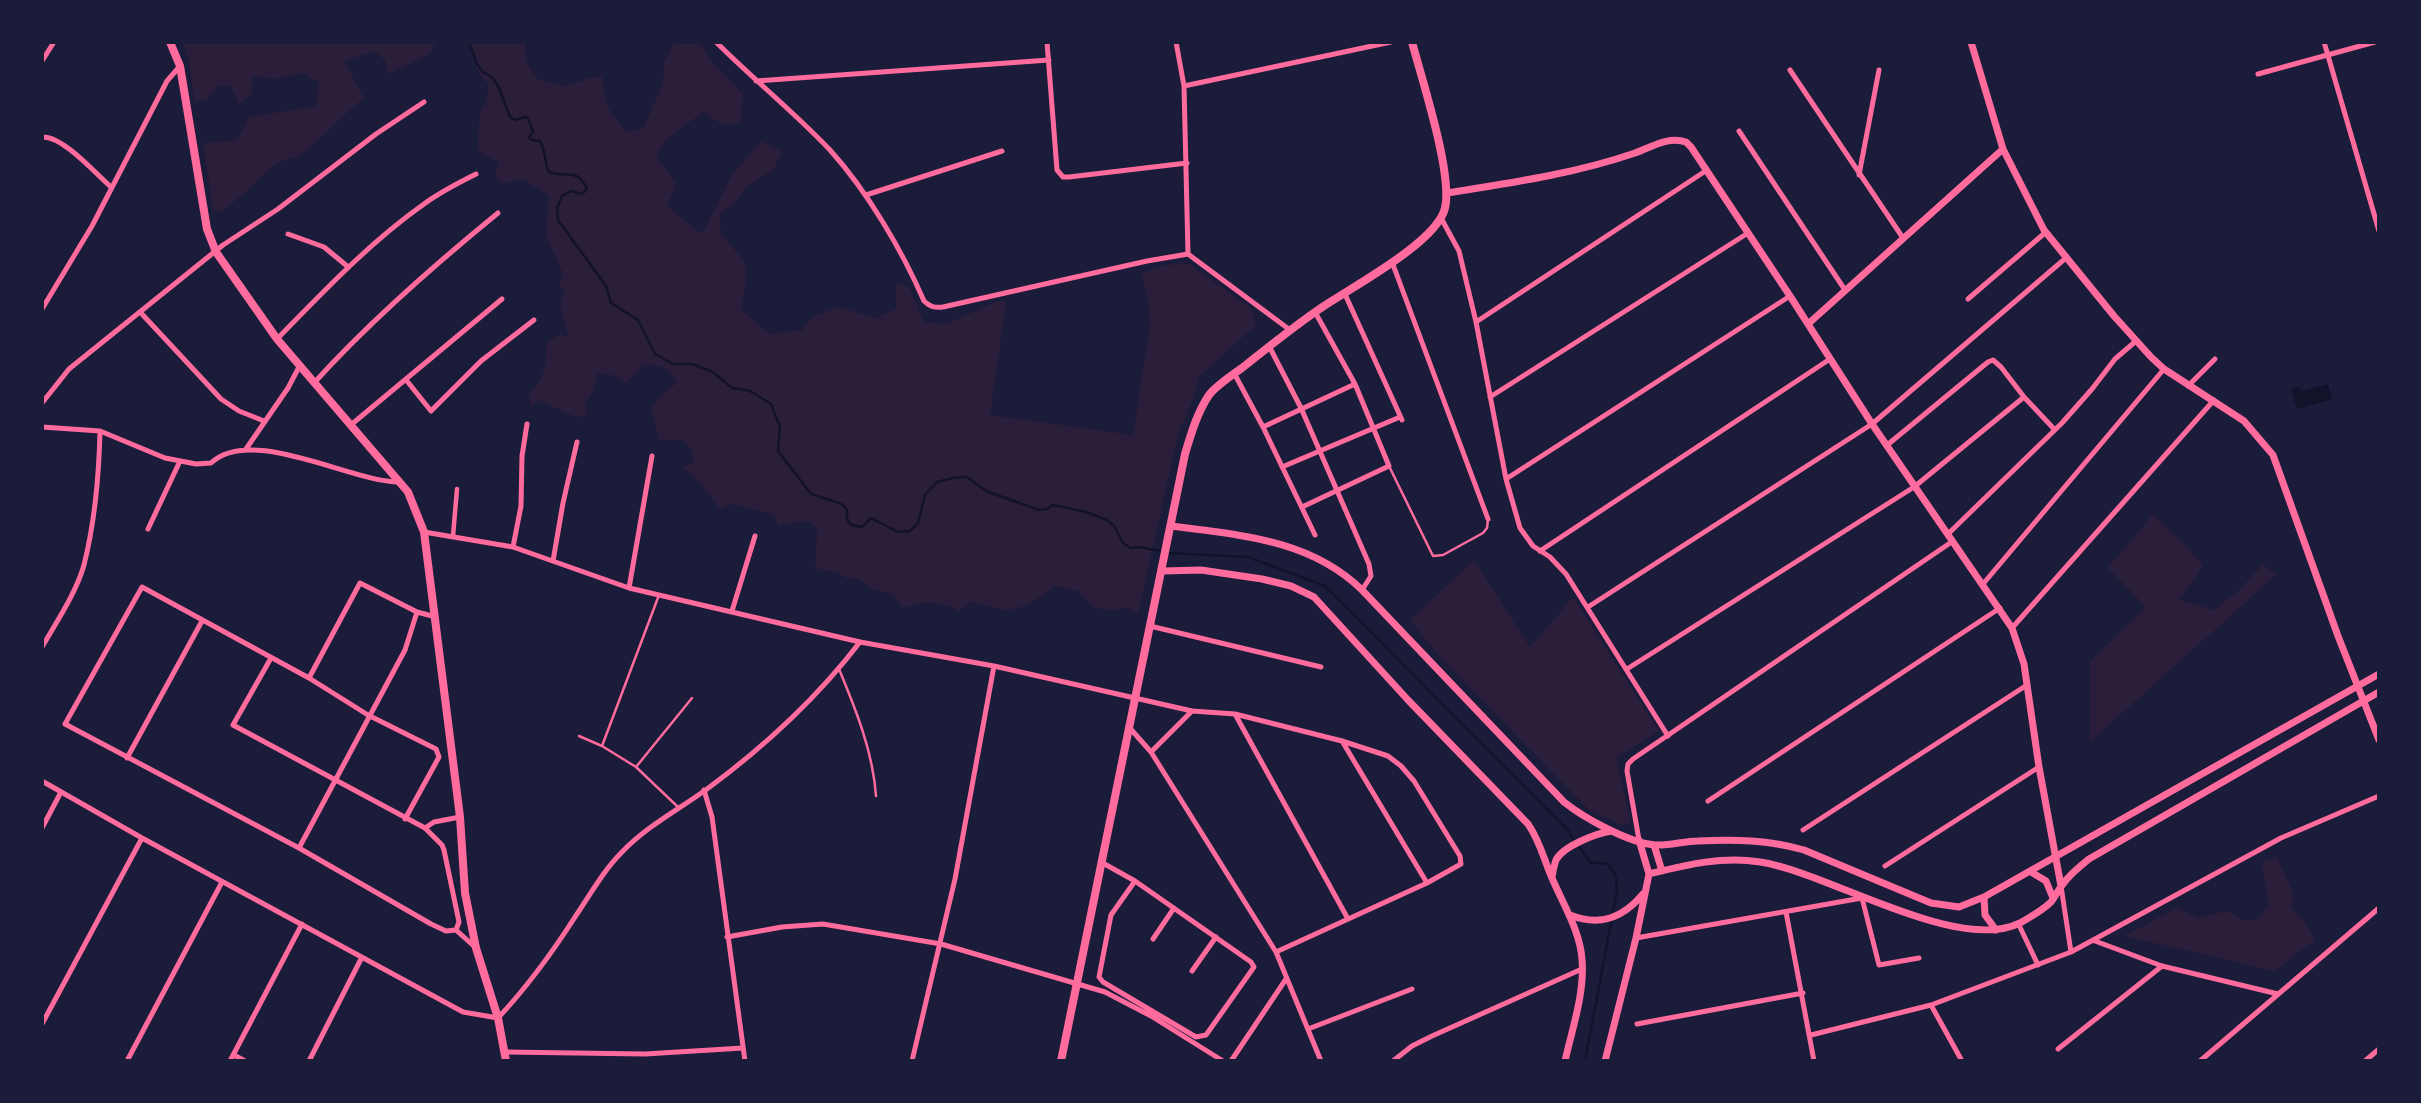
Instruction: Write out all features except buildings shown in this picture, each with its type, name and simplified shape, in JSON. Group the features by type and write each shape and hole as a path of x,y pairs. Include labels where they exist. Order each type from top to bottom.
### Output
{"main road":[{"path":"170,42 180,66 207,229 216,252 299,367 352,424 415,503 424,532 436,617 464,852 465,893 476,948 498,1018 506,1056"},
{"path":"1060,1061 1185,454 1200,413 1210,393 1234,373 1315,312 1392,262 1428,234 1441,218 1447,194 1437,137 1412,42"}],"street":[{"path":"42,61 54,42"},
{"path":"716,42 803,122 831,152 866,195 924,301 936,308 1188,254 1290,330"},
{"path":"1047,42 1057,170 1060,174 1069,177 1187,163"},
{"path":"1176,42 1184,86 1188,254"},
{"path":"1184,86 1391,42"},
{"path":"1970,42 2003,149 2046,232 2136,341 2164,369 2244,421 2273,455 2379,740"},
{"path":"2324,42 2379,231"},
{"path":"2258,74 2375,42"},
{"path":"757,81 1049,60"},
{"path":"42,309 92,226 167,81 180,66"},
{"path":"1790,70 1903,238"},
{"path":"1859,175 1879,71"},
{"path":"42,403 69,369 216,252 424,102"},
{"path":"1739,131 1845,290"},
{"path":"42,137 51,137 64,146 111,187"},
{"path":"1447,194 1541,178 1598,164 1670,140 1686,142 1691,147 1871,424 1914,487 1952,535 2012,628 2019,646 2027,685 2071,952"},
{"path":"1808,324 2003,149"},
{"path":"866,195 1002,151"},
{"path":"1476,322 1707,170"},
{"path":"277,339 347,267 419,207 475,174"},
{"path":"314,383 353,340 444,257 498,213"},
{"path":"1441,218 1459,251 1476,322 1506,479 1520,528 1526,538 1559,565 1668,736"},
{"path":"1968,299 2046,232"},
{"path":"1490,397 1748,233"},
{"path":"288,234 324,247 347,267"},
{"path":"1588,607 1871,424 2067,257"},
{"path":"1392,262 1488,519"},
{"path":"1282,467 1401,419 1344,292"},
{"path":"1506,479 1790,296"},
{"path":"352,424 407,381 502,299"},
{"path":"1302,506 1389,466 1355,384 1315,312"},
{"path":"141,313 221,399 239,411 264,421"},
{"path":"407,381 431,411 481,361 534,320"},
{"path":"1605,1061 1649,874 1639,840 1628,764 1952,535 2092,389 2115,359 2136,341"},
{"path":"1269,346 1301,408 1369,564 1371,576 1362,590"},
{"path":"1540,551 1830,359"},
{"path":"2188,386 2215,359"},
{"path":"1886,446 1988,362 1997,362 2054,430"},
{"path":"246,449 288,388 299,367"},
{"path":"1983,584 2164,369"},
{"path":"1234,373 1315,535"},
{"path":"1263,427 1355,384"},
{"path":"1627,669 1914,487 2024,397"},
{"path":"2012,628 2214,400"},
{"path":"513,547 521,514 522,456 527,424"},
{"path":"42,427 100,431 165,458 180,461 211,463 219,456 246,449 305,458 384,482 399,482"},
{"path":"42,647 83,567 99,480 100,431"},
{"path":"553,561 577,442"},
{"path":"629,588 652,456"},
{"path":"148,529 180,461"},
{"path":"453,536 457,489"},
{"path":"1170,530 1272,540 1304,551 1331,566 1362,590 1563,802 1580,815 1613,831 1654,845 1695,841 1759,841 1804,850 1931,903 1959,907 2031,872 2379,674"},
{"path":"424,532 513,547 629,588 860,642 994,666 1192,711 1235,714 1342,741 1388,756 1414,781 1460,856 1461,864 1427,883 1276,952"},
{"path":"732,611 755,536"},
{"path":"1163,567 1262,579 1291,586 1314,597 1408,700 1528,824 1538,840 1570,915 1582,957 1581,989 1565,1061"},
{"path":"309,678 360,583 417,612 436,617"},
{"path":"405,818 439,757 436,748 368,715 309,678 142,587 65,724 299,848 438,928 456,930 476,948"},
{"path":"1709,801 2000,608"},
{"path":"299,848 405,650 417,612"},
{"path":"127,758 202,621"},
{"path":"1150,626 1321,667"},
{"path":"42,781 463,1012 498,1018 526,988 589,894 620,854 657,821 704,790 776,732 839,669 860,642"},
{"path":"271,658 233,725 425,828 444,850 459,922 456,930"},
{"path":"912,1061 955,879 994,666"},
{"path":"1803,830 2027,685"},
{"path":"1649,874 1695,862 1758,862 1780,866 1863,898 1962,928 1996,930 2039,912 2054,898 2070,875 2089,859 2379,692"},
{"path":"1151,752 1192,711"},
{"path":"1235,714 1348,919"},
{"path":"1128,726 1151,752 1276,952 1319,1060"},
{"path":"1342,741 1427,883"},
{"path":"1885,866 2039,767"},
{"path":"704,790 712,817 745,1061"},
{"path":"42,828 61,792"},
{"path":"1811,1035 1931,1005 2071,952 2281,838 2379,796"},
{"path":"425,828 434,822 460,817"},
{"path":"1552,878 1555,862 1562,853 1589,837 1613,831"},
{"path":"42,1024 142,838"},
{"path":"1654,845 1662,871"},
{"path":"1101,862 1135,881 1251,962 1254,967 1202,1037 1196,1037 1103,982 1099,977 1111,915 1135,881"},
{"path":"2031,872 2046,881 2054,898"},
{"path":"127,1061 222,882"},
{"path":"1570,915 1585,921 1598,922 1627,911 1645,891"},
{"path":"1984,897 1985,915 1996,930"},
{"path":"1636,938 1863,898"},
{"path":"1863,898 1879,965 1919,958"},
{"path":"1153,939 1174,908"},
{"path":"2200,1061 2379,908"},
{"path":"1786,912 1814,1061"},
{"path":"2018,923 2038,965"},
{"path":"245,1061 232,1058 302,924"},
{"path":"727,937 801,925 823,925 941,944 1105,992 1151,1016 1223,1061"},
{"path":"1192,971 1216,937"},
{"path":"2095,941 2162,966 2278,994"},
{"path":"309,1061 362,957"},
{"path":"2058,1049 2162,966"},
{"path":"1394,1061 1412,1046 1432,1036 1582,970"},
{"path":"1231,1061 1286,979"},
{"path":"1308,1029 1412,989"},
{"path":"1637,1024 1803,993"},
{"path":"1931,1005 1962,1061"},
{"path":"506,1056 645,1054 743,1048"},
{"path":"2365,1061 2379,1049"}],"lane":[{"path":"1389,466 1433,556 1443,555 1483,533 1488,519"},
{"path":"602,746 659,595"},
{"path":"839,669 869,750 876,796"},
{"path":"636,768 692,698"},
{"path":"579,736 602,746 636,768 678,807"}],"shaded area":[{"path":"182,42 436,42 430,54 388,74 385,60 374,51 344,61 364,98 311,147 273,166 219,213 213,209 203,143 237,140 249,117 316,106 319,83 304,73 274,79 253,76 252,93 239,105 230,85 218,86 206,100 194,101 189,59"},
{"path":"469,42 527,42 526,57 539,80 567,86 602,76 607,106 626,132 643,129 663,83 664,61 675,42 700,42 710,59 743,94 741,122 723,125 703,112 668,138 656,155 676,184 667,206 702,234 732,175 761,141 782,151 773,170 746,187 736,202 720,214 721,234 745,262 746,278 741,309 770,334 802,330 814,316 839,307 875,318 896,309 895,283 909,287 924,322 946,324 1003,299 1006,304 990,415 1133,435 1150,325 1148,300 1141,274 1164,265 1189,264 1252,309 1256,325 1198,378 1193,399 1178,434 1138,614 1126,607 1113,610 1093,608 1078,591 1055,586 1019,608 1003,610 972,602 959,611 932,603 903,608 893,594 874,590 859,579 846,578 839,573 814,568 817,528 807,521 778,525 774,515 732,504 720,509 695,477 682,468 694,463 691,448 683,440 659,440 651,408 662,394 677,383 667,370 659,366 643,365 627,383 612,375 597,373 593,391 585,404 587,416 576,417 538,400 531,407 529,394 544,371 546,344 557,335 568,336 560,304 565,291 559,284 563,274 546,236 549,196 523,179 501,184 495,176 499,162 478,151 481,110 487,101 488,84 478,72"},
{"path":"2328,384 2332,399 2297,409 2291,389 2299,387 2301,391"},
{"path":"2153,514 2203,566 2179,600 2215,610 2237,592 2263,564 2276,575 2090,742 2090,661 2146,607 2108,568"},
{"path":"1474,560 1530,647 1573,597 1659,731 1616,758 1631,821 1625,826 1590,811 1441,658 1410,620"},
{"path":"2277,857 2294,895 2291,907 2315,939 2275,971 2124,936 2177,908 2199,918 2226,911 2243,920 2257,919 2269,904 2262,862"}],"waterway":[{"path":"469,42 477,64 483,72 492,77 499,88 510,117 515,120 528,118 533,132 529,137 540,141 549,172 575,175 587,189 582,194 571,191 562,196 557,208 558,220 606,286 611,303 638,320 655,354 673,364 692,364 713,372 732,388 750,391 771,404 780,427 778,451 811,494 842,504 847,510 847,519 851,525 862,527 871,518 898,532 910,531 918,523 925,495 937,482 967,477 986,491 1039,510 1053,505 1107,520 1114,526 1123,543 1131,548 1248,557 1325,586 1566,828 1590,862 1608,864 1616,876 1617,891 1585,1061"}]}
